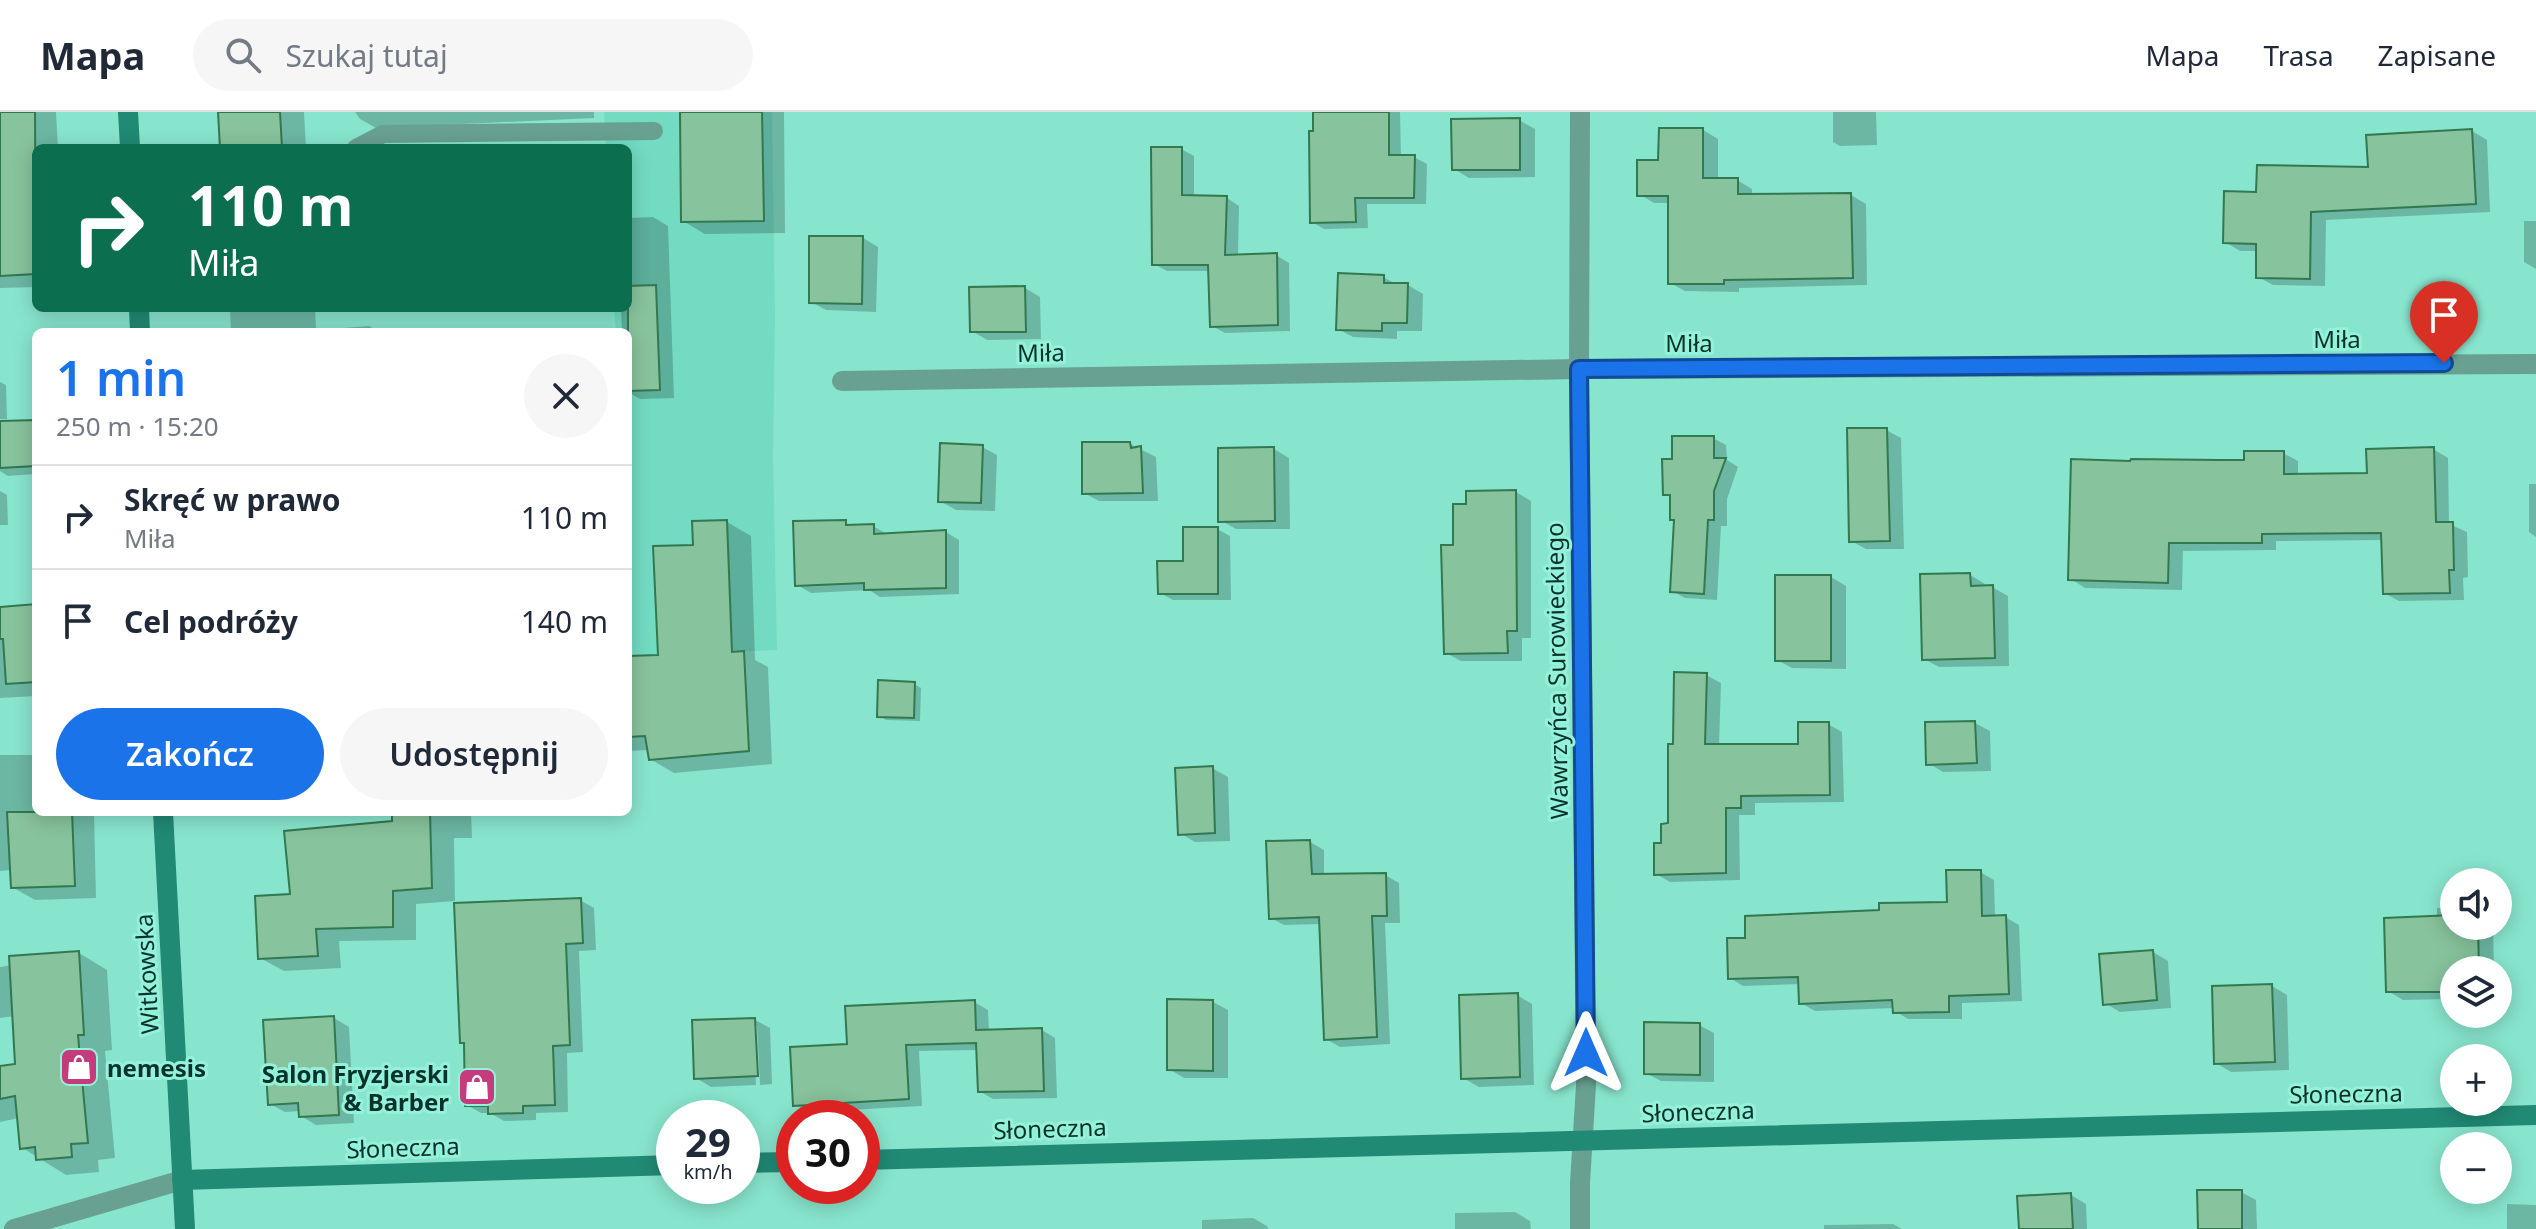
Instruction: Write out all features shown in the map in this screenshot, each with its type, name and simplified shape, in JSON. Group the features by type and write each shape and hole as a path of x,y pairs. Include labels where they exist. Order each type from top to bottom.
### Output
{"street":[{"path":"128,112 130,144"},
{"name":"Wawrzyńca Surowieckiego","path":"1580,112 1579,369 1586,1069 1580,1229"},
{"name":"Miła","path":"842,381 1579,369 2536,364"},
{"name":"Witkowska","path":"163,816 185,1229"},
{"name":"Słoneczna","path":"880,1160 2536,1115"},
{"name":"Słoneczna","path":"182,1180 656,1166"},
{"path":"14,1229 182,1180"}],"lane":[{"path":"364,144 383,134 654,131"}],"shaded area":[{"path":"604,112 772,112 777,650 633,656 632,328 616,328 614,312 632,312 632,144 606,144"}],"building":[{"path":"0,112 35,112 35,144 32,144 32,274 0,276"},
{"path":"218,112 280,112 282,144 220,144"},
{"path":"680,112 762,112 764,221 681,222"},
{"path":"1313,112 1389,112 1389,155 1415,155 1414,198 1355,198 1356,222 1310,223 1309,131 1313,131"},
{"path":"1520,118 1520,170 1452,170 1451,119"},
{"path":"1659,128 1703,128 1703,178 1738,178 1738,194 1851,193 1853,278 1668,284 1668,196 1637,196 1637,160 1658,160"},
{"path":"2472,129 2476,204 2311,212 2310,279 2256,278 2256,244 2223,243 2224,191 2256,192 2257,165 2368,167 2366,135"},
{"path":"1151,147 1182,147 1182,195 1227,196 1225,255 1277,253 1278,325 1210,327 1208,265 1152,265"},
{"path":"809,236 863,236 862,304 809,303"},
{"path":"1338,273 1384,275 1384,283 1408,283 1407,323 1382,323 1382,331 1336,330"},
{"path":"656,285 660,390 632,391 632,328 628,328 628,312 632,312 632,286"},
{"path":"1025,286 1026,332 970,332 969,287"},
{"path":"32,420 32,466 0,468 0,421"},
{"path":"1847,428 1887,428 1890,541 1849,542"},
{"path":"1672,436 1714,436 1714,458 1726,458 1714,491 1714,520 1708,520 1704,594 1670,592 1674,520 1670,520 1670,495 1663,495 1662,459 1672,459"},
{"path":"1082,442 1130,442 1131,448 1141,446 1143,493 1082,494"},
{"path":"940,443 983,445 981,503 938,502"},
{"path":"1274,447 1275,521 1218,522 1218,448"},
{"path":"2434,447 2436,522 2453,522 2454,570 2449,570 2450,593 2383,594 2381,533 2262,534 2262,543 2169,543 2168,583 2068,580 2071,459 2244,460 2244,451 2284,451 2284,474 2367,473 2366,449"},
{"path":"1516,490 1517,631 1507,631 1508,653 1444,654 1441,545 1453,545 1453,504 1466,504 1466,491"},
{"path":"727,520 732,652 744,651 749,751 649,760 645,736 632,737 632,656 658,655 653,546 693,545 692,521"},
{"path":"846,520 846,525 874,524 874,534 946,530 946,588 864,590 864,583 795,586 793,521"},
{"path":"1183,527 1218,527 1218,594 1158,594 1157,561 1183,561"},
{"path":"1970,573 1971,586 1993,585 1995,658 1922,660 1920,574"},
{"path":"1775,575 1831,575 1831,661 1775,661"},
{"path":"32,604 32,682 6,684 3,639 0,639 0,607"},
{"path":"1674,672 1707,673 1705,744 1798,744 1798,722 1829,722 1830,795 1741,796 1741,808 1726,808 1726,873 1654,875 1654,843 1661,843 1661,824 1668,823 1668,744 1673,744"},
{"path":"878,680 915,682 914,718 877,717"},
{"path":"1975,721 1977,763 1926,765 1925,722"},
{"path":"1213,766 1215,833 1178,835 1175,768"},
{"path":"7,812 32,812 32,816 72,816 75,886 11,888"},
{"path":"392,816 430,816 432,888 393,891 393,927 316,929 318,956 258,959 255,896 290,894 284,831 392,821"},
{"path":"1310,840 1312,874 1386,873 1387,916 1372,916 1377,1037 1324,1040 1319,917 1269,919 1266,841"},
{"path":"1946,870 1981,870 1982,916 2006,915 2009,994 1949,996 1949,1012 1893,1013 1892,1000 1799,1004 1798,977 1728,979 1727,938 1745,938 1745,916 1879,910 1879,903 1947,902"},
{"path":"581,898 583,943 566,944 570,1045 553,1046 555,1105 523,1106 523,1113 488,1114 488,1106 465,1106 464,1043 460,1043 454,903"},
{"path":"2440,916 2440,940 2478,940 2479,956 2440,956 2440,992 2386,992 2384,918"},
{"path":"2153,950 2157,1000 2103,1005 2099,954"},
{"path":"79,951 84,1035 78,1035 80,1058 90,1058 94,1076 82,1079 88,1143 71,1144 72,1157 36,1160 35,1147 20,1149 15,1096 0,1099 0,1066 15,1064 9,956"},
{"path":"2272,984 2275,1062 2214,1064 2212,986"},
{"path":"1518,993 1520,1077 1461,1079 1459,995"},
{"path":"1167,999 1213,1000 1213,1071 1167,1070"},
{"path":"975,1000 976,1030 1042,1028 1044,1091 978,1092 976,1043 906,1045 909,1099 793,1100 790,1047 847,1044 845,1006"},
{"path":"334,1016 339,1115 299,1117 298,1103 268,1105 263,1020"},
{"path":"755,1018 758,1076 694,1079 692,1020"},
{"path":"1644,1022 1700,1023 1700,1075 1644,1074"},
{"path":"2197,1190 2242,1190 2242,1229 2198,1229"},
{"path":"2071,1193 2073,1229 2019,1229 2017,1196"}],"place":[{"name":"nemesis","path":"79,1067"},
{"name":"Salon Fryzjerski & Barber","path":"477,1087"}],"route":[{"path":"1586,1053 1579,369 2444,363"}]}
